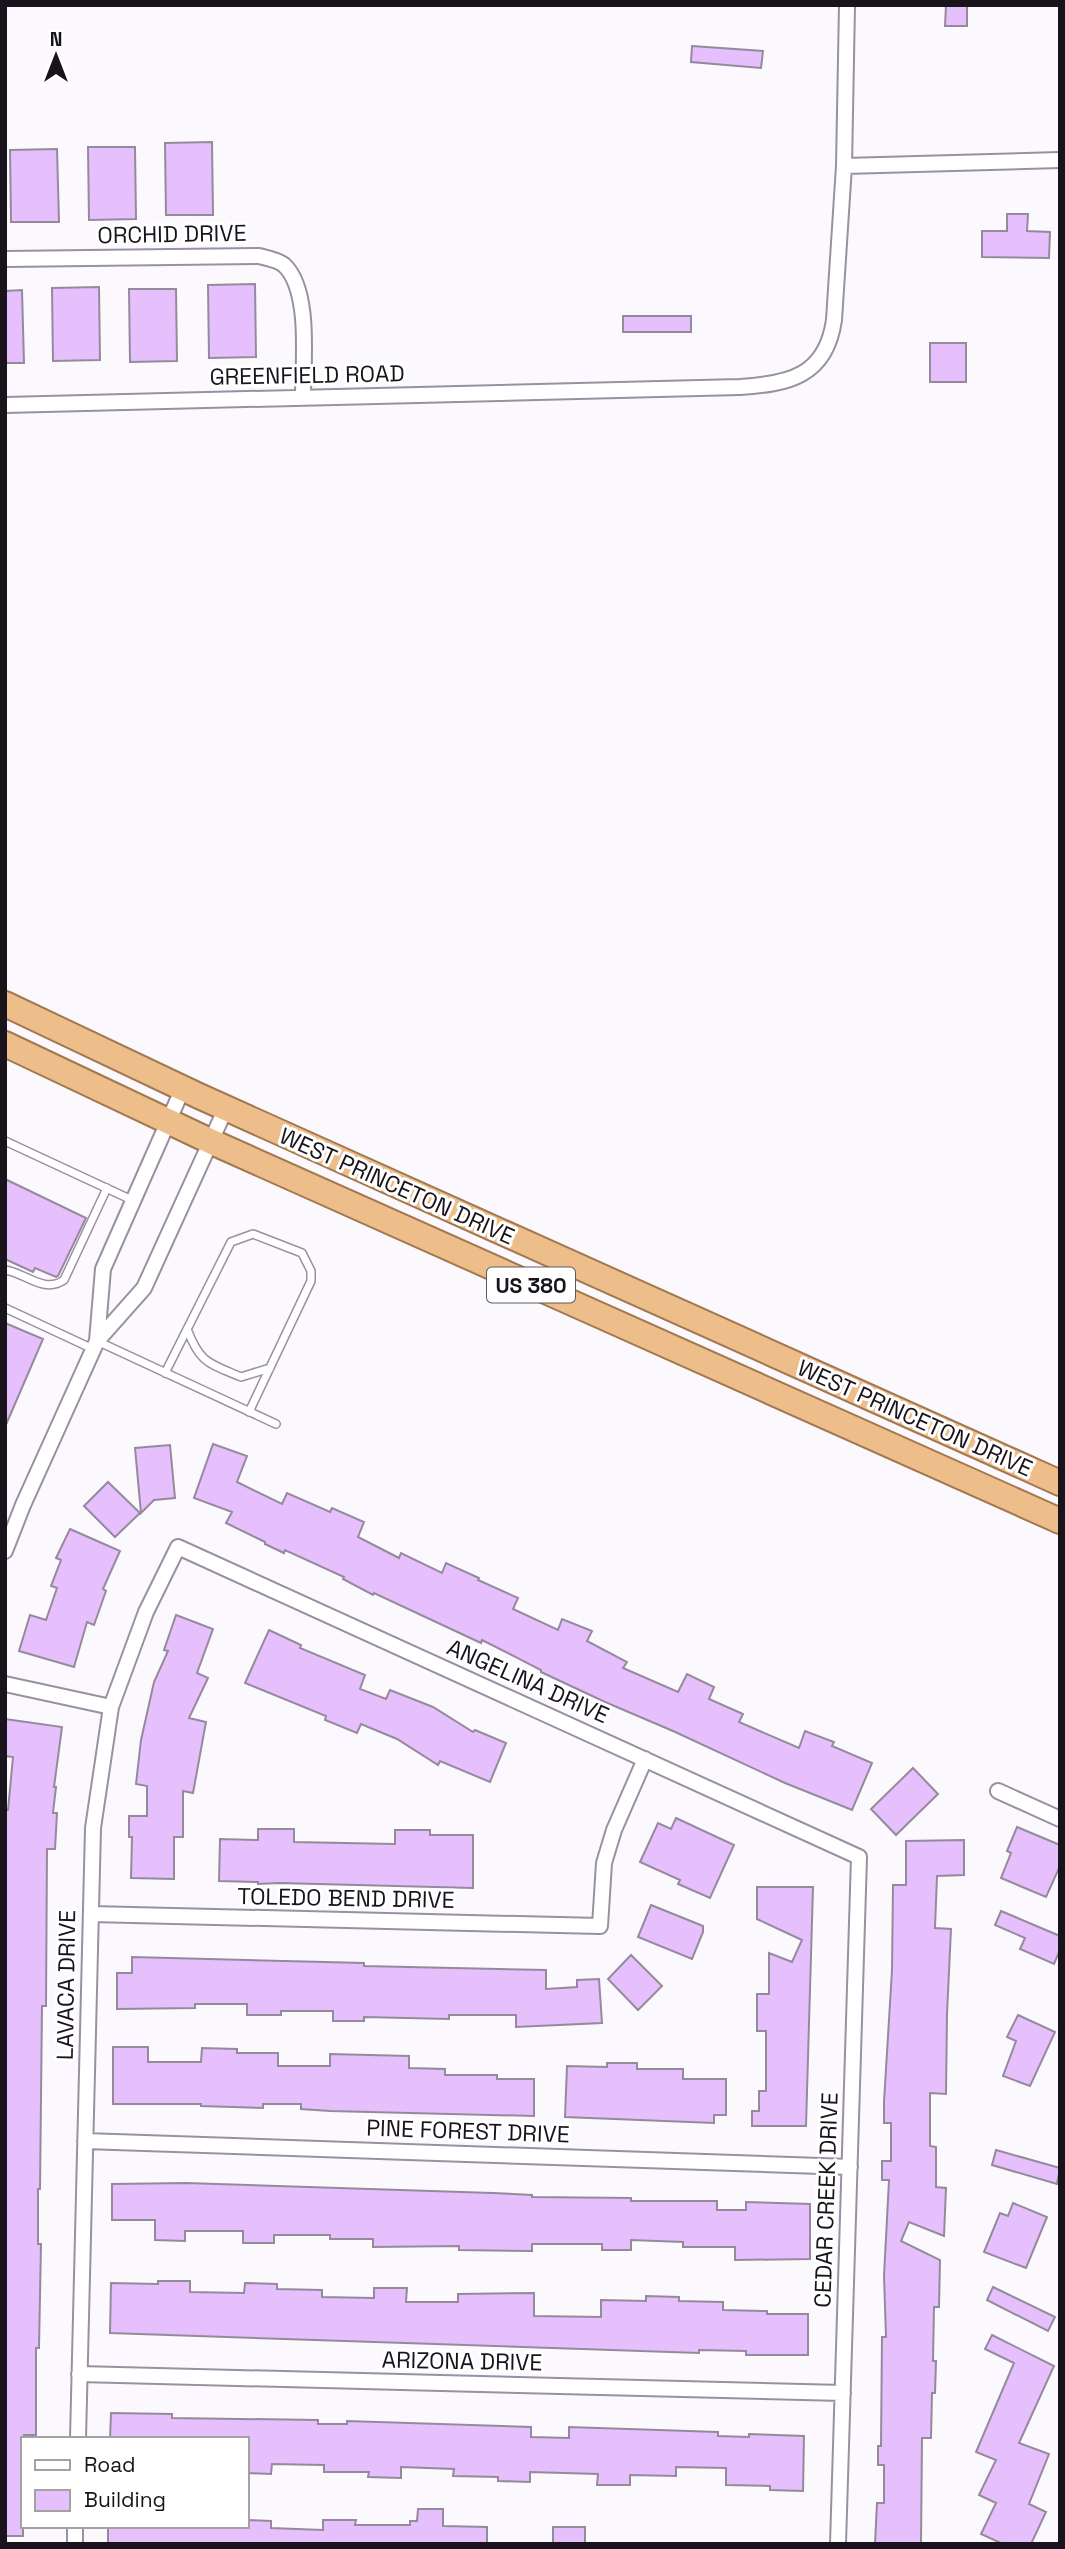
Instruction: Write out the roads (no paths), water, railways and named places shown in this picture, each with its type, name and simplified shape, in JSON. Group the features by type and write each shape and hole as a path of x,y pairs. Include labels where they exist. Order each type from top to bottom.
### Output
{"highway":[{"name":"WEST PRINCETON DRIVE","path":"5,1004 226,1108 1060,1483"},
{"name":"WEST PRINCETON DRIVE","path":"5,1044 212,1142 1060,1521"}],"street":[{"name":"GREENFIELD ROAD","path":"5,405 764,386 784,383 811,369 827,350 832,337 844,166 847,5"},
{"path":"844,166 1060,160"},
{"name":"ORCHID DRIVE","path":"5,259 259,256 283,264 296,282 302,302 303,397"},
{"path":"95,1345 103,1269 183,1088"},
{"path":"7,1543 95,1345 144,1288 226,1108"},
{"name":"LAVACA DRIVE","path":"78,2437 93,1828 111,1707 145,1612 177,1547"},
{"name":"ANGELINA DRIVE","path":"177,1547 859,1857"},
{"path":"5,1684 111,1707"},
{"name":"TOLEDO BEND DRIVE","path":"90,1914 600,1926 604,1863 614,1830 645,1759"},
{"path":"998,1791 1060,1819"},
{"name":"CEDAR CREEK DRIVE","path":"838,2544 859,1857"},
{"name":"PINE FOREST DRIVE","path":"85,2141 850,2167"},
{"name":"ARIZONA DRIVE","path":"79,2374 843,2393"}],"lane":[{"path":"5,1141 134,1200"},
{"path":"5,1270 46,1286 55,1286 64,1280 107,1188"},
{"path":"164,1373 231,1242 253,1234 302,1253 311,1271 311,1281 249,1412"},
{"path":"5,1308 164,1373 276,1424"},
{"path":"187,1329 195,1350 214,1366 241,1377 270,1368"}]}
